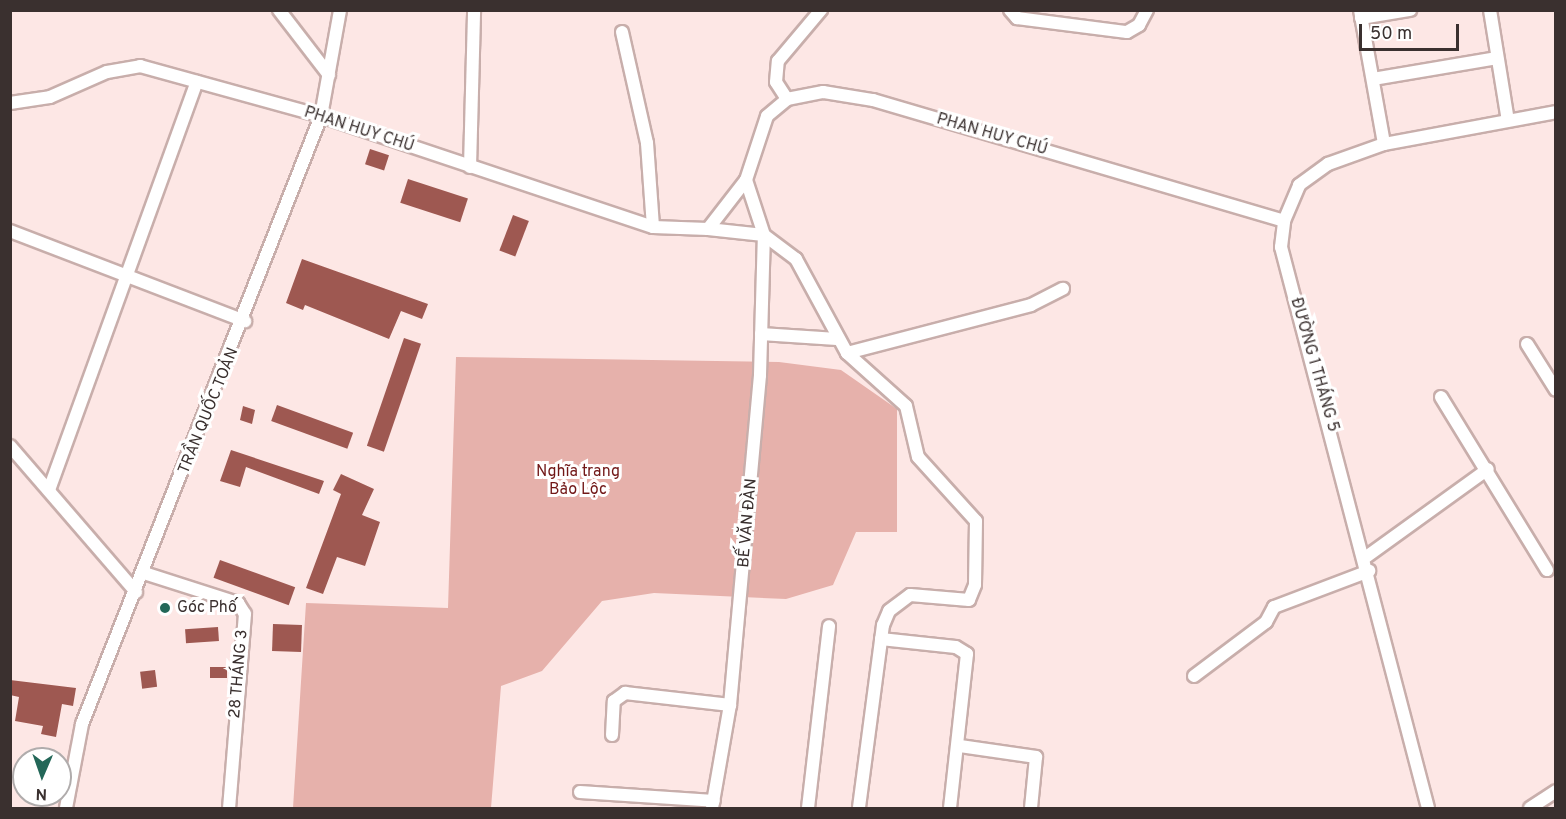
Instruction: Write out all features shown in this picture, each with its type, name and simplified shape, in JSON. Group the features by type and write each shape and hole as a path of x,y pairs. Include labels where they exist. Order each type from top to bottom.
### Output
{"street":[{"path":"279,10 329,75"},
{"name":"TRẦN QUỐC TOẢN","path":"66,808 82,724 245,321 321,116 340,10"},
{"path":"470,167 474,10"},
{"path":"708,229 746,180 767,116 787,99 776,82 778,61 821,10"},
{"path":"1010,10 1017,18 1127,32 1139,26 1147,10"},
{"path":"1383,144 1361,14 1410,10"},
{"path":"1490,10 1508,121"},
{"path":"622,32 648,143 653,227"},
{"path":"1373,79 1497,58"},
{"name":"PHAN HUY CHÚ","path":"10,103 50,97 107,72 140,66 321,116 653,227 708,229 764,235"},
{"path":"49,490 197,82"},
{"name":"PHAN HUY CHÚ","path":"787,99 822,92 873,100 1284,221"},
{"name":"ĐƯỜNG 1 THÁNG 5","path":"1428,808 1366,557 1281,247 1284,221 1299,185 1328,164 1383,144 1556,112"},
{"path":"746,180 764,235 795,259 837,339 847,353 900,398 912,447 968,506 978,533 975,585 969,600 910,595 889,611 881,639 859,808"},
{"path":"10,231 128,272 245,321"},
{"name":"BẾ VĂN ĐÀN","path":"713,805 730,705 761,334 764,235"},
{"path":"847,353 1031,305 1063,289"},
{"path":"761,334 837,339"},
{"path":"1527,344 1556,390"},
{"path":"1441,397 1488,469 1547,570"},
{"path":"10,446 136,592"},
{"path":"1366,557 1488,469"},
{"path":"1194,676 1206,662 1266,622 1274,607 1369,571"},
{"name":"28 THÁNG 3","path":"144,573 238,603 245,614 228,808"},
{"path":"808,808 829,626"},
{"path":"881,639 956,647 967,654 960,746 950,808"},
{"path":"612,735 614,701 625,693 730,705"},
{"path":"960,746 1036,757 1032,808"},
{"path":"1530,808 1556,791"},
{"path":"580,792 713,805"}],"green space":[{"name":"Nghĩa trang Bảo Lộc","path":"456,357 779,362 841,370 897,409 897,532 856,532 833,585 786,599 654,593 602,601 542,671 501,686 491,808 293,808 306,603 448,608"}],"building":[{"path":"370,149 389,155 384,170 365,164"},
{"path":"408,179 468,198 460,222 400,203"},
{"path":"513,215 529,221 515,257 499,250"},
{"path":"302,259 428,304 422,319 401,311 389,339 305,305 303,310 286,303"},
{"path":"404,338 421,344 384,452 367,446"},
{"path":"277,405 353,433 347,449 271,421"},
{"path":"243,406 255,410 252,424 240,420"},
{"path":"231,450 324,481 319,494 246,467 240,487 220,481"},
{"path":"341,474 374,489 362,515 380,522 365,566 337,557 323,594 306,588 341,494 333,490"},
{"path":"220,560 295,587 289,605 214,578"},
{"path":"273,624 302,625 301,652 272,651"},
{"path":"218,627 219,641 186,643 185,629"},
{"path":"210,667 227,667 227,678 210,678"},
{"path":"155,670 157,687 142,689 140,672"},
{"path":"10,680 76,688 73,706 62,704 56,737 41,734 43,726 15,721 19,697 10,695"}],"place":[{"name":"Góc Phố","path":"165,608"}]}
